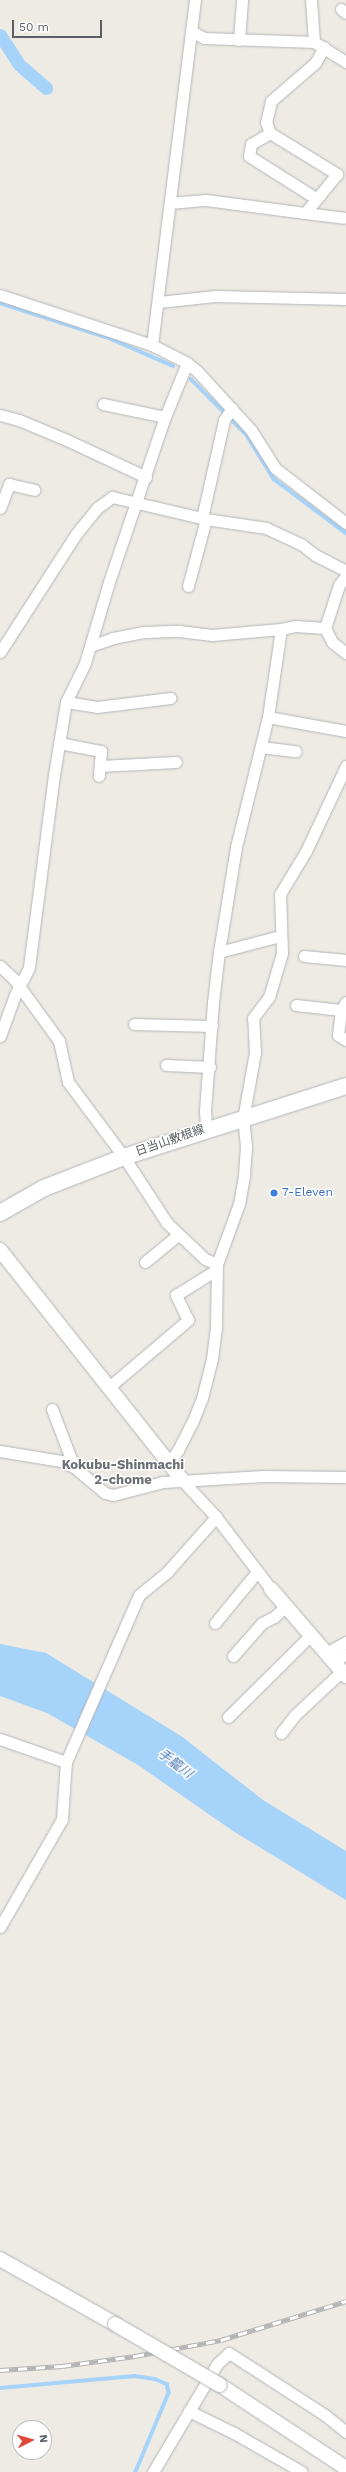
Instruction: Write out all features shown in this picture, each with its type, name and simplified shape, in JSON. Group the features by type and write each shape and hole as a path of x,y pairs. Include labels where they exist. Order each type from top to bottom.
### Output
{"main road":[{"name":"日当山敷根線","path":"0,1213 44,1188 124,1157 206,1129 243,1119 346,1086"}],"street":[{"path":"152,345 159,302 195,0"},
{"path":"238,40 242,0"},
{"path":"311,0 314,42"},
{"path":"191,31 204,38 314,42 346,62"},
{"path":"305,213 337,174 270,133 265,116 271,101 315,63 324,47"},
{"path":"270,133 251,144 249,156 317,199"},
{"path":"170,203 206,200 344,218"},
{"path":"0,295 152,345 187,363 228,413 251,430 275,468 346,523"},
{"path":"159,302 215,296 334,297 346,299"},
{"path":"0,1036 29,966 59,743 66,702 72,684 85,663 165,417 187,363"},
{"path":"103,404 165,417"},
{"path":"188,586 228,413"},
{"path":"0,416 19,420 69,441 146,477"},
{"path":"0,508 9,484 34,490"},
{"path":"0,652 76,534 97,508 112,497 204,519 266,528 301,544 315,555 346,571"},
{"path":"346,576 339,585 325,628 332,642 346,653"},
{"path":"90,646 113,638 145,632 179,631 212,635 281,629 295,626 325,628"},
{"path":"206,1129 205,1110 219,952 236,847 268,717 281,629"},
{"path":"66,702 97,707 170,698"},
{"path":"268,717 346,731"},
{"path":"59,743 101,751 100,771 176,762"},
{"path":"261,747 296,751"},
{"path":"169,1462 178,1450 192,1423 207,1379 214,1344 216,1267 242,1190 246,1146 243,1119 254,1052 253,1018 269,997 282,953 280,936 280,894 306,851 346,766"},
{"path":"219,952 280,936"},
{"path":"304,956 346,960"},
{"path":"0,966 19,988 59,1041 68,1082 124,1157 167,1223 178,1235 216,1267"},
{"path":"296,1005 343,1006 338,1036 346,1040"},
{"path":"134,1024 212,1026"},
{"path":"166,1065 210,1067"},
{"path":"145,1262 178,1235"},
{"path":"0,1250 182,1480 216,1518 257,1572 337,1665"},
{"path":"109,1387 188,1320 176,1296 216,1267"},
{"path":"52,1410 74,1467"},
{"path":"0,1451 62,1461 74,1467 100,1490 113,1495 163,1482 182,1480 263,1476 346,1477"},
{"path":"0,1927 62,1819 68,1759 140,1595 167,1572 216,1518"},
{"path":"215,1623 257,1572"},
{"path":"233,1656 262,1623 274,1617 286,1606"},
{"path":"228,1717 311,1635"},
{"path":"337,1665 346,1642"},
{"path":"281,1733 346,1654"},
{"path":"0,1739 68,1759"},
{"path":"0,2259 220,2385 346,2468"},
{"path":"153,2472 217,2364 229,2353 325,2415 346,2432"},
{"path":"189,2411 234,2433 302,2472"}],"water":[{"name":"手籠川","path":"0,1644 46,1653 181,1736 263,1800 346,1851 346,1900 233,1831 138,1765 47,1713 0,1696"}],"waterway":[{"path":"0,35 19,64"},
{"path":"22,67 46,88"},
{"path":"0,303 109,338 173,366"},
{"path":"191,379 247,435 274,479 346,533"},
{"path":"0,2388 134,2376 155,2379 167,2384 169,2393 136,2472"}],"railway":[{"path":"0,2370 62,2366 135,2356 221,2340 346,2301"}],"place":[{"name":"7-Eleven","path":"274,1193"}],"district":[{"name":"Kokubu-Shinmachi 2-chome","path":"123,1474"}]}
